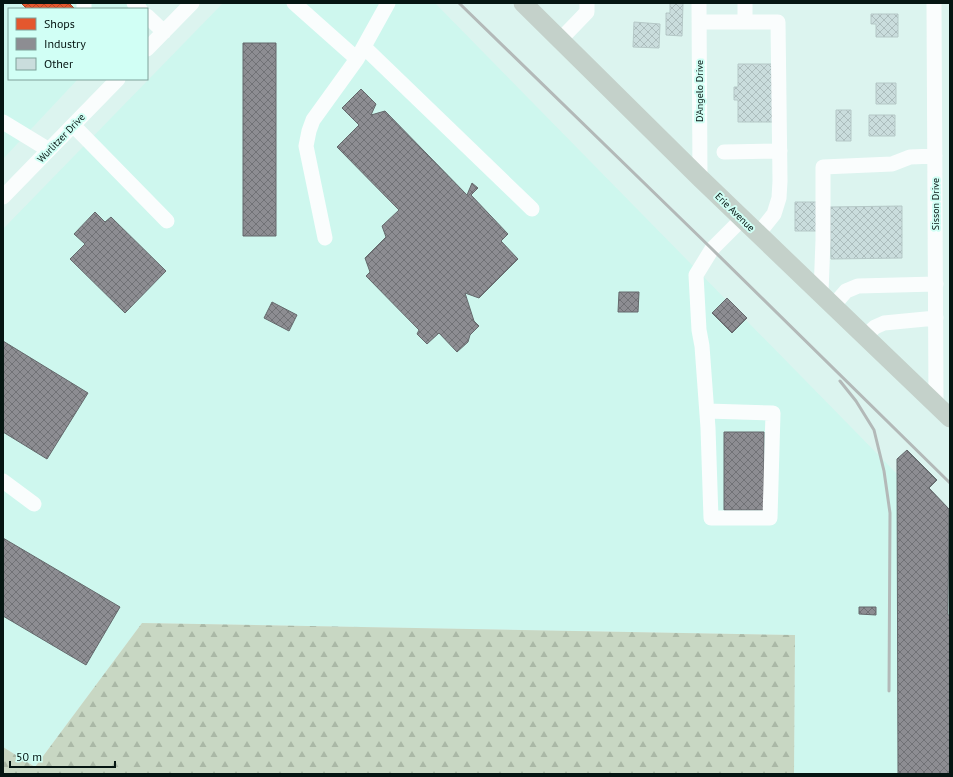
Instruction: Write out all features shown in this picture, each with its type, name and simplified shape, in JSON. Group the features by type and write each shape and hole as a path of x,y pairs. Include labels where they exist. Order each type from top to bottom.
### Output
{"main road":[{"name":"Erie Avenue","path":"523,3 742,219 950,418"}],"street":[{"path":"148,48 192,3"},
{"path":"294,3 360,53 532,209"},
{"path":"325,238 306,146 309,131 313,120 360,53 388,3"},
{"path":"560,40 587,12 588,3"},
{"name":"D'Angelo Drive","path":"699,3 700,178"},
{"path":"745,3 745,22"},
{"name":"Sisson Drive","path":"934,3 936,405"},
{"path":"148,17 164,32"},
{"path":"699,22 778,22 780,151 779,198 774,214 758,234"},
{"name":"Wurlitzer Drive","path":"3,197 117,80"},
{"path":"3,122 49,150"},
{"path":"73,125 167,221"},
{"path":"724,152 780,151"},
{"path":"935,156 910,157 892,164 823,167 823,240 827,300 858,286 936,284"},
{"path":"707,412 773,413 770,518 711,518 707,412 702,346 699,330 696,274 712,249 742,219"},
{"path":"865,336 875,327 884,323 936,318"},
{"path":"3,481 34,504"}],"shaded area":[{"path":"3,3 149,3 145,8 8,8 8,80 77,80 3,159"},
{"path":"223,3 435,3 950,528 950,774 794,774 795,635 142,623 35,767 3,747 3,229"}],"green space":[{"path":"142,623 795,635 794,774 3,774 3,747 35,767"}],"building: Shops":[{"path":"21,3 69,3 74,8 26,8"}],"building: Industry":[{"path":"243,43 276,43 276,236 243,236"},
{"path":"361,89 376,104 371,115 385,111 467,195 472,183 478,188 471,195 508,234 501,241 518,259 479,298 465,293 474,321 479,326 470,335 468,342 457,352 439,333 427,344 417,334 419,330 366,276 370,272 365,258 386,237 382,226 399,210 337,147 359,125 342,108"},
{"path":"95,212 105,222 111,217 166,271 125,313 70,259 85,244 74,234"},
{"path":"619,292 639,292 638,312 618,312"},
{"path":"727,298 747,318 732,333 712,313"},
{"path":"272,302 297,315 289,331 264,318"},
{"path":"3,341 88,393 47,459 3,432"},
{"path":"724,432 764,432 764,510 724,510"},
{"path":"907,450 937,480 929,488 949,509 948,615 950,615 950,774 898,774 897,459"},
{"path":"3,538 120,607 86,665 3,616"},
{"path":"859,607 876,607 876,615 859,614"}],"building: Other":[{"path":"670,3 683,3 682,36 666,35 666,13 670,13"},
{"path":"871,14 898,14 898,37 876,37 876,24 871,24"},
{"path":"634,22 660,24 659,48 633,47"},
{"path":"738,64 775,64 775,122 738,122 738,100 734,100 734,87 738,87"},
{"path":"876,83 896,83 896,104 876,104"},
{"path":"836,110 851,110 851,141 836,141"},
{"path":"869,115 895,115 895,136 869,136"},
{"path":"795,202 820,202 820,231 795,231"},
{"path":"902,206 902,258 831,259 830,207"}],"railway":[{"path":"459,3 950,483"},
{"path":"840,381 856,401 874,430 884,471 890,513 889,691"}]}
